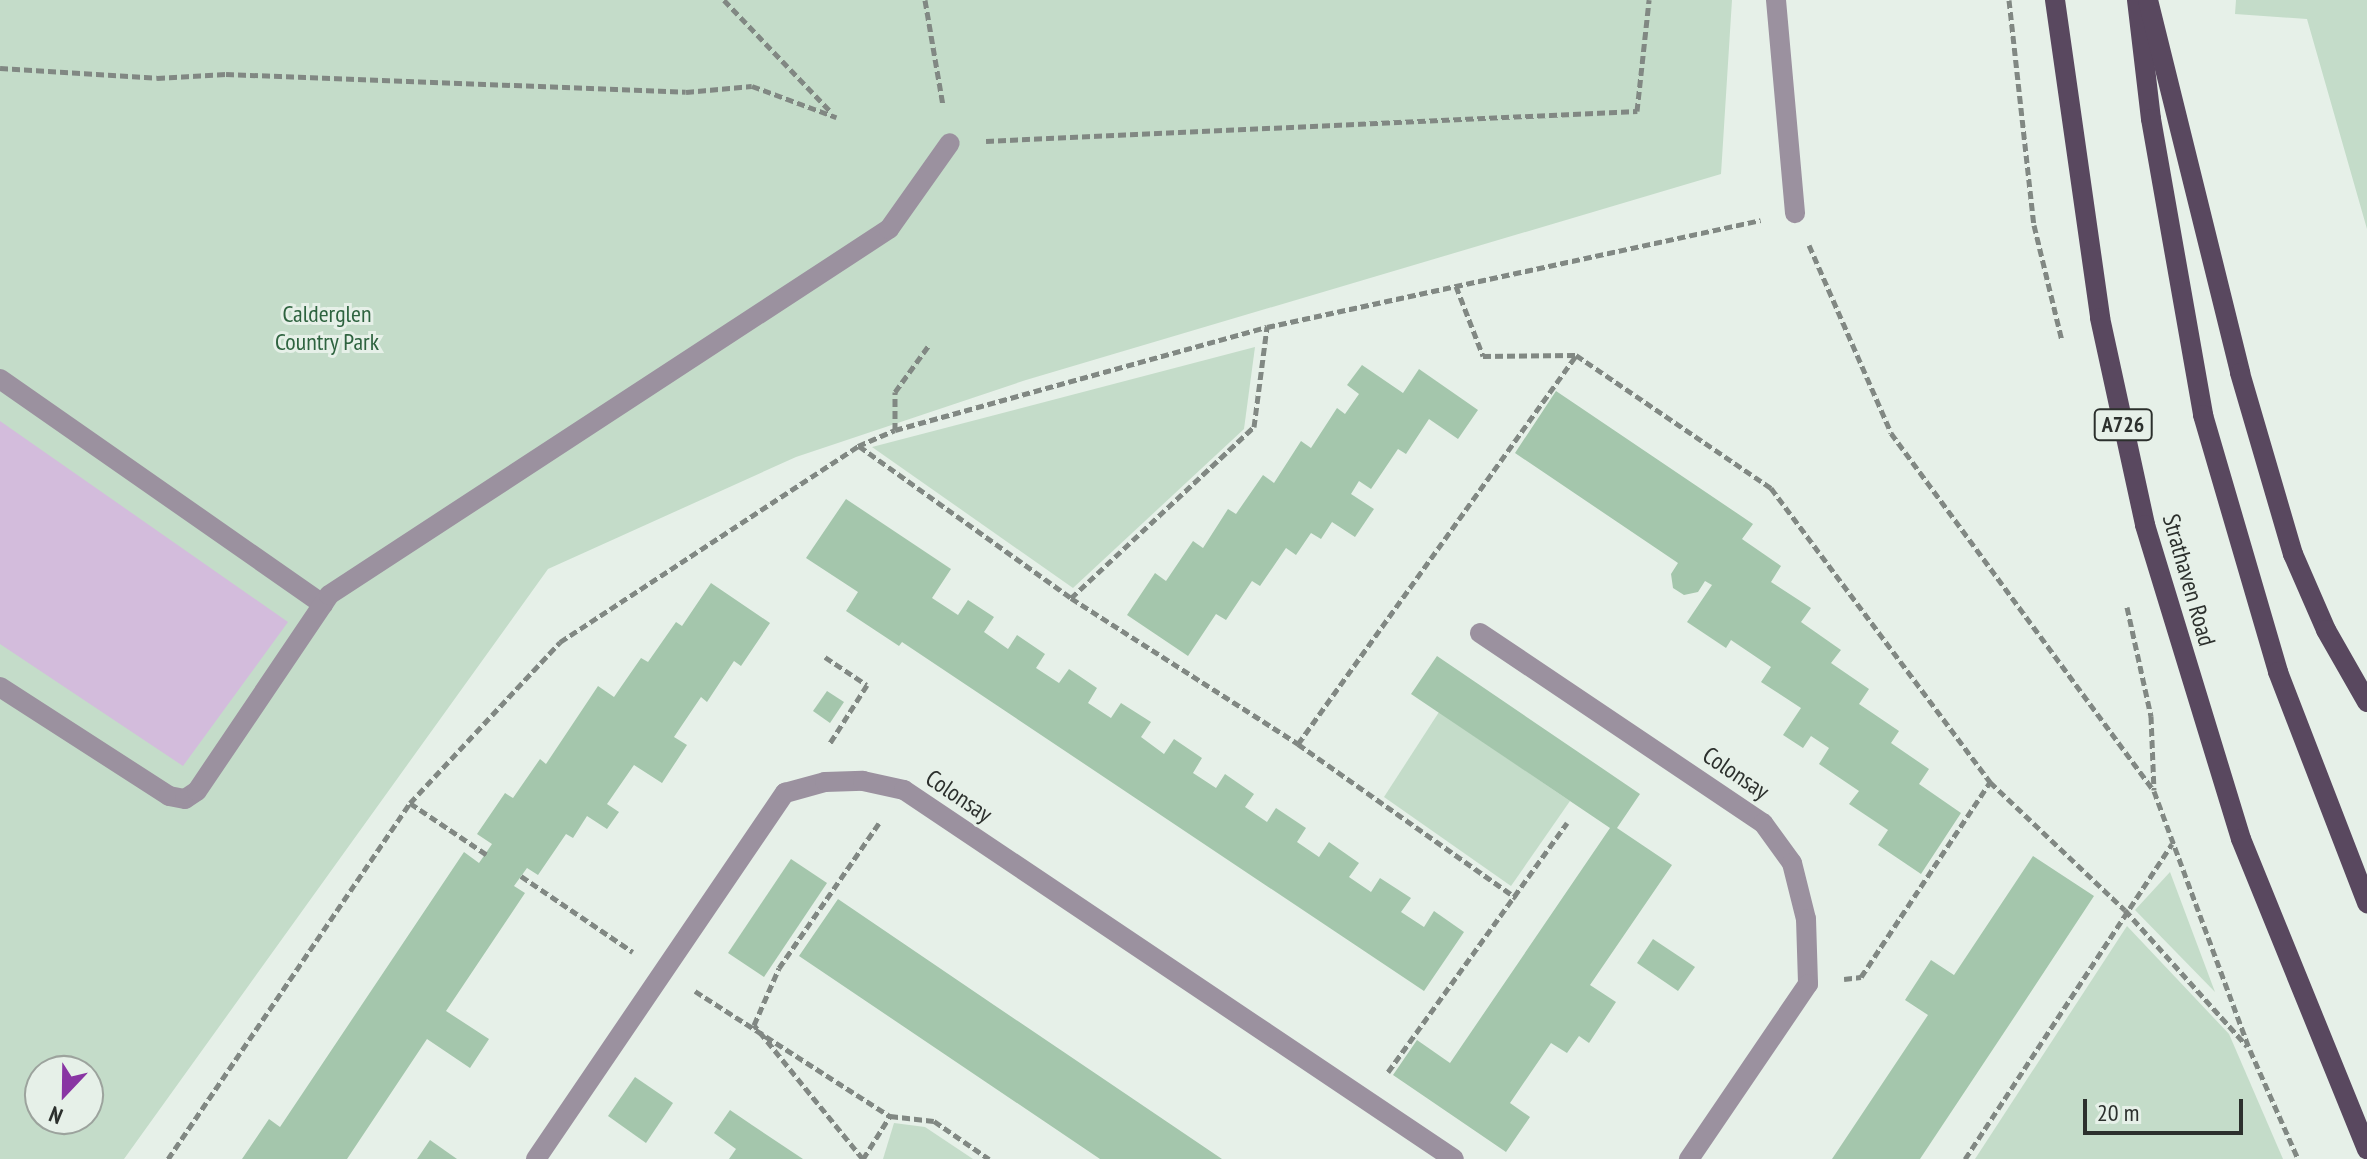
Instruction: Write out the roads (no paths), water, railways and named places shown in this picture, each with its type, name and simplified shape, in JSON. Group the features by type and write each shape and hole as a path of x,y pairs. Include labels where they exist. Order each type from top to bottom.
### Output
{"main road":[{"name":"Strathaven Road","path":"2055,0 2100,318 2145,525 2241,839 2367,1149"},
{"path":"2137,0 2151,119 2203,415 2278,672 2367,903"},
{"path":"2148,0 2240,373 2293,554 2326,630 2367,702"}],"street":[{"path":"1776,0 1795,213"},
{"path":"0,687 169,796 185,799 197,791 329,595 889,229 950,143"},
{"path":"0,379 323,604"},
{"name":"Colonsay","path":"1480,633 1763,823 1792,863 1806,919 1808,984 1689,1159"},
{"name":"Colonsay","path":"536,1159 785,793 825,782 863,781 904,790 1454,1159"}],"park label":[{"name":"Calderglen Country Park","path":"327,328"}]}
